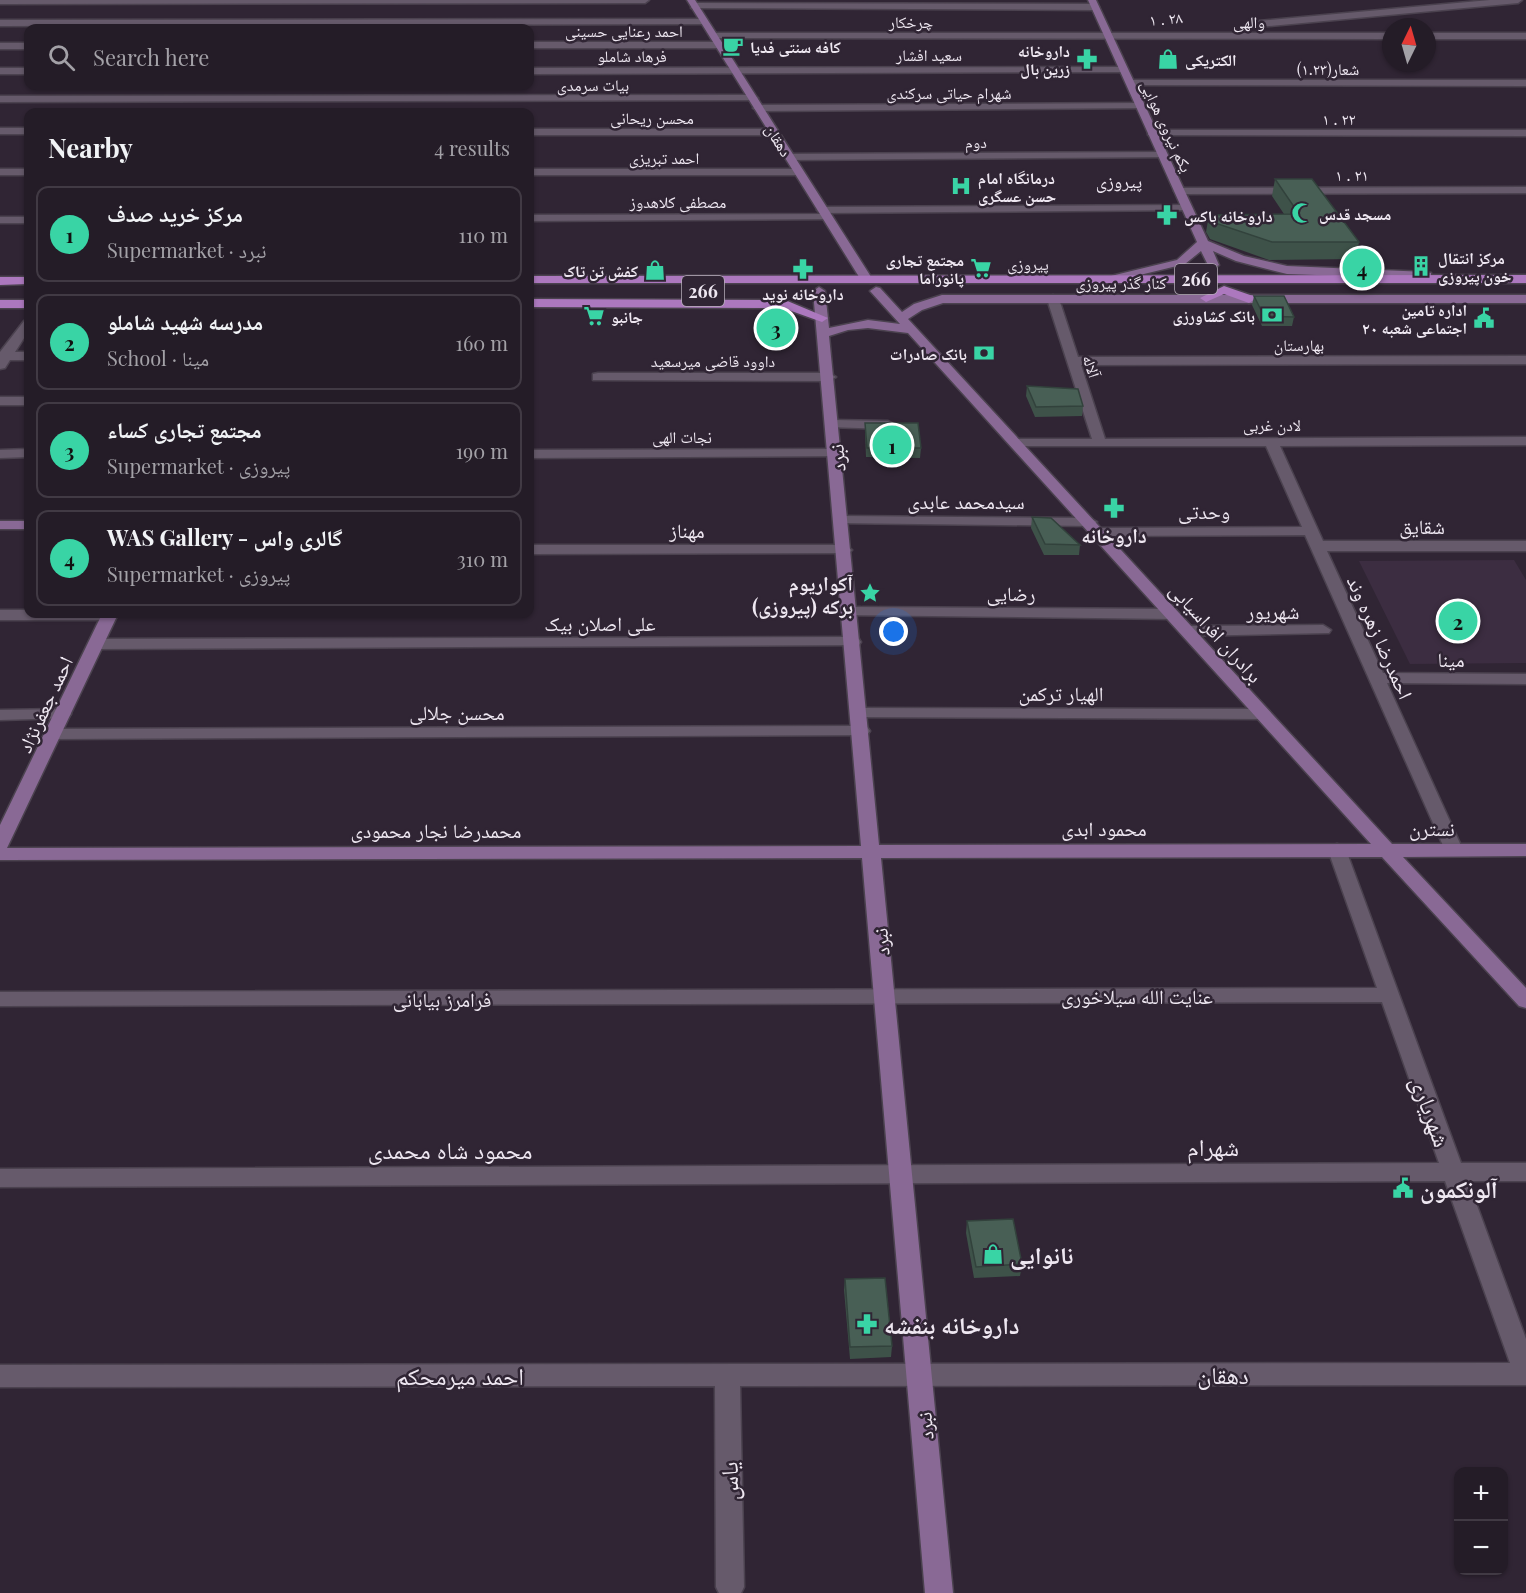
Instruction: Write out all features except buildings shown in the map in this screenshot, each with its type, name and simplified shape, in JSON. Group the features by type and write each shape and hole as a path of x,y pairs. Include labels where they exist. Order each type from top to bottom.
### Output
{"main road":[{"name":"دهقان","path":"692,3 872,286"},
{"name":"یکم نیروی هوایی","path":"1093,3 1213,265"},
{"path":"1114,279 1181,262 1203,243 1240,259 1287,270 1475,279"},
{"name":"پیروزی","path":"534,292 819,291 872,286 1114,279 1526,279"},
{"name":"پیروزی","path":"534,280 1224,290 1526,291"},
{"path":"0,281 24,281"},
{"name":"برادران افراسیابی","path":"872,286 1018,443 1384,850 1526,1001"},
{"path":"1206,298 1224,290 1249,298"},
{"name":"نبرد","path":"819,291 829,377 939,1593"},
{"path":"543,292 579,303"},
{"path":"0,293 24,293"},
{"name":"کنار گذر پیروزی","path":"902,318 918,307 942,299 1526,299"},
{"path":"534,303 785,304 823,326 863,322 914,331"},
{"path":"0,304 24,304"},
{"path":"0,525 24,525"},
{"name":"احمد جعفرنژاد","path":"0,844 108,618"},
{"name":"محمود ابدی","path":"872,850 1337,850"},
{"name":"محمدرضا نجار محمودی","path":"0,854 872,850"},
{"name":"نسترن","path":"1337,850 1526,850"}],"street":[{"path":"298,24 312,0"},
{"path":"0,1 645,0"},
{"name":"۱ . ۲۸","path":"1139,35 1518,0"},
{"path":"692,3 1093,3"},
{"path":"501,24 705,22"},
{"path":"0,23 99,24"},
{"name":"والهی","path":"1108,36 1382,36"},
{"name":"چرخکار","path":"716,41 1108,36"},
{"path":"1436,36 1526,36"},
{"name":"احمد رعنایی حسینی","path":"534,45 716,41"},
{"path":"0,46 24,46"},
{"name":"سعید افشار","path":"735,70 1123,69"},
{"name":"فرهاد شاملو","path":"534,70 735,70"},
{"path":"0,71 24,71"},
{"name":"شعار(۱.۲۳)","path":"1130,83 1526,83"},
{"path":"248,108 260,90"},
{"name":"بیات سرمدی","path":"0,99 756,103"},
{"name":"شهرام حیاتی سرکندی","path":"756,103 1140,106"},
{"path":"0,131 24,131"},
{"name":"محسن ریحانی","path":"534,132 774,132"},
{"name":"۱ . ۲۲","path":"1152,133 1526,133"},
{"name":"دوم","path":"789,157 1162,155"},
{"path":"0,172 24,172"},
{"name":"احمد تبریزی","path":"534,172 798,172"},
{"name":"۱ . ۲۱","path":"1179,191 1526,190"},
{"name":"مصطفی کلاهدوز","path":"534,218 1187,208"},
{"path":"0,220 24,220"},
{"name":"آلاله","path":"1053,299 1100,443"},
{"path":"2,359 24,329"},
{"path":"2,359 24,356"},
{"name":"بهارستان","path":"1073,361 1526,360"},
{"name":"داوود قاضی میرسعید","path":"598,377 829,377"},
{"path":"0,401 24,401"},
{"path":"833,424 892,425"},
{"name":"لادن غربی","path":"1018,443 1526,441"},
{"name":"احمدرضا زهره وند","path":"1271,442 1454,850"},
{"path":"0,454 24,453"},
{"name":"نجات الهی","path":"534,454 836,453"},
{"name":"سیدمحمد عابدی","path":"842,520 1094,527"},
{"name":"وحدتی","path":"1094,527 1311,531"},
{"name":"شقایق","path":"1317,546 1526,546"},
{"name":"مهناز","path":"534,550 844,550"},
{"name":"رضایی","path":"850,612 1172,614"},
{"path":"0,615 24,615"},
{"name":"شهریور","path":"1188,631 1323,630"},
{"name":"علی اصلان بیک","path":"96,644 853,642"},
{"name":"مینا","path":"1377,678 1526,679"},
{"name":"الهیار ترکمن","path":"859,713 1262,714"},
{"path":"0,715 62,714"},
{"name":"محسن جلالی","path":"53,734 861,731"},
{"name":"شهریاری","path":"1337,850 1526,1373"},
{"name":"عنایت الله سیلاخوری","path":"885,996 1390,995"},
{"name":"فرامرز بیابانی","path":"0,999 885,996"},
{"name":"شهرام","path":"901,1174 1526,1172"},
{"name":"محمود شاه محمدی","path":"0,1178 901,1174"},
{"name":"دهقان","path":"919,1375 1526,1373"},
{"name":"یاس","path":"727,1375 730,1587"},
{"name":"احمد میرمحکم","path":"0,1376 919,1375"}],"shaded area":[{"path":"1514,560 1526,580 1526,663 1410,664 1359,561"}],"place":[{"name":"کافه سنتی فدیا","path":"733,46"},
{"name":"داروخانه زرین بال","path":"1087,59"},
{"name":"الکتریکی","path":"1168,59"},
{"name":"درمانگاه امام حسن عسگری","path":"961,186"},
{"name":"مسجد قدس","path":"1302,213"},
{"name":"داروخانه باکس","path":"1167,215"},
{"name":"مرکز انتقال خون پیروزی","path":"1421,266"},
{"name":"مجتمع تجاری پانوراما","path":"981,268"},
{"name":"WAS Gallery - گالری واس","path":"1362,268"},
{"name":"داروخانه نوید","path":"803,269"},
{"name":"کفش تن تاک","path":"655,270"},
{"name":"بانک کشاورزی","path":"1272,315"},
{"name":"جانبو","path":"594,316"},
{"name":"اداره تامین اجتماعی شعبه ۲۰","path":"1484,318"},
{"name":"مجتمع تجاری کساء","path":"776,328"},
{"name":"بانک صادرات","path":"984,353"},
{"name":"مرکز خرید صدف","path":"892,445"},
{"name":"داروخانه","path":"1114,508"},
{"name":"آکواریوم برکه (پیروزی)","path":"870,593"},
{"name":"مدرسه شهید شاملو","path":"1458,621"},
{"name":"آلونکمون","path":"1403,1188"},
{"name":"نانوایی","path":"993,1254"},
{"name":"داروخانه بنفشه","path":"867,1324"}],"district":[{"name":"پیروزی","path":"1119,181"}]}
